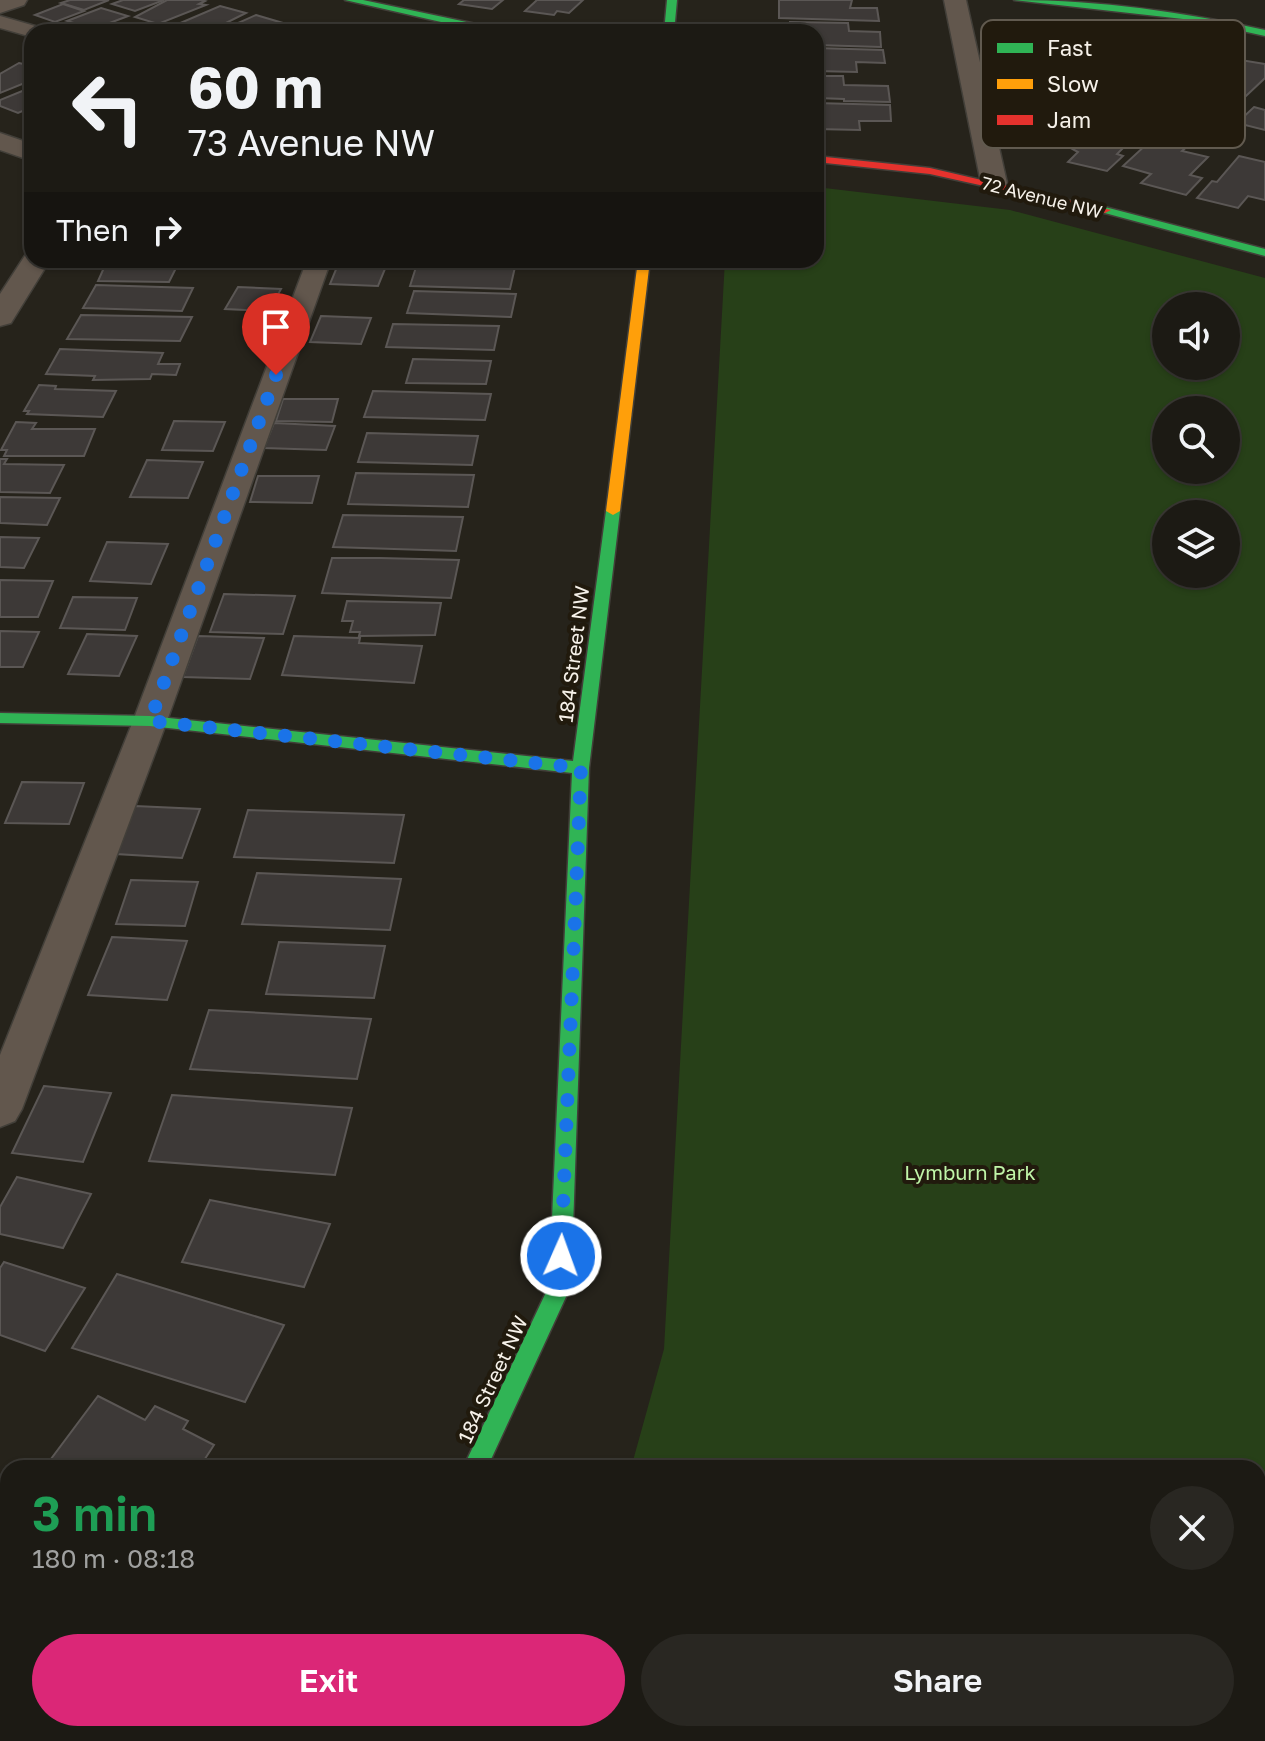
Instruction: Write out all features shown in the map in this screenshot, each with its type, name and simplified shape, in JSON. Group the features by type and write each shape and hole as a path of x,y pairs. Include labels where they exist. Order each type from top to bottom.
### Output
{"street":[{"path":"0,6 16,0"},
{"path":"350,0 462,24"},
{"path":"670,24 672,0"},
{"path":"955,0 981,122"},
{"path":"1019,0 1206,20"},
{"path":"1245,29 1265,33"},
{"path":"0,141 24,150"},
{"path":"987,148 994,183"},
{"name":"72 Avenue NW","path":"824,160 904,168 994,183 1265,253"},
{"path":"0,317 31,268"},
{"name":"184 Street NW","path":"479,1460 560,1286 581,768 643,268"},
{"path":"0,718 150,721 581,768"}],"lane":[{"path":"0,22 24,29"},
{"path":"0,1109 150,721 316,268"}],"green space":[{"name":"Lymburn Park","path":"824,188 1010,210 1265,278 1265,1460 633,1460 664,1349 725,268 824,268"}],"building":[{"path":"70,0 109,0 84,10 61,3"},
{"path":"123,0 164,0 135,11 112,4"},
{"path":"167,0 201,0 205,1 199,4 206,5 158,24 135,17"},
{"path":"464,0 503,0 492,9 459,4"},
{"path":"537,0 583,0 569,13 557,11 554,15 525,11"},
{"path":"779,0 852,0 850,8 877,8 879,21 779,18"},
{"path":"63,4 84,11 55,22 35,15"},
{"path":"220,6 246,13 224,24 178,24"},
{"path":"101,8 128,16 107,24 67,21"},
{"path":"256,15 283,23 281,24 236,24"},
{"path":"848,23 849,31 880,32 881,47 824,45 824,24 790,24"},
{"path":"824,48 883,50 885,63 856,62 857,72 824,71"},
{"path":"1245,61 1265,64 1265,78 1245,97"},
{"path":"19,63 24,64 24,83 0,93 0,74"},
{"path":"824,76 843,76 844,85 888,86 890,102 844,101 824,98"},
{"path":"24,90 24,110 18,113 0,106 0,100"},
{"path":"824,103 890,105 891,121 859,121 860,130 824,129"},
{"path":"1254,107 1265,110 1265,130 1245,125 1245,115"},
{"path":"1071,148 1123,148 1117,154 1123,156 1107,171 1068,162 1078,152"},
{"path":"1142,148 1185,148 1182,151 1208,157 1190,175 1202,178 1186,195 1141,183 1151,174 1123,166"},
{"path":"1239,156 1265,162 1265,200 1248,196 1238,208 1197,198 1212,181 1217,182"},
{"path":"104,268 176,268 169,282 98,281"},
{"path":"337,268 385,268 378,286 330,284"},
{"path":"416,268 515,268 510,289 410,286"},
{"path":"96,285 193,288 182,311 83,308"},
{"path":"238,287 281,289 269,311 225,309"},
{"path":"414,291 516,294 511,317 407,313"},
{"path":"81,315 192,317 180,341 67,339"},
{"path":"321,316 371,318 361,344 310,342"},
{"path":"393,324 499,326 494,350 386,347"},
{"path":"60,349 163,353 158,364 180,364 176,375 152,374 150,379 93,380 95,376 46,374"},
{"path":"413,359 491,361 486,384 406,383"},
{"path":"39,385 56,386 55,389 116,391 103,417 27,414 29,411 24,411"},
{"path":"373,391 491,394 485,420 364,417"},
{"path":"283,399 338,399 332,422 276,421"},
{"path":"174,421 225,422 213,451 162,450"},
{"path":"16,422 36,423 32,429 95,429 84,456 4,456 7,450 1,450"},
{"path":"274,423 335,426 326,450 264,448"},
{"path":"367,433 478,436 472,465 358,462"},
{"path":"0,459 7,459 4,464 64,465 50,493 0,492"},
{"path":"147,460 203,462 188,498 130,497"},
{"path":"356,473 474,475 468,507 348,504"},
{"path":"258,476 319,476 312,503 250,502"},
{"path":"0,497 60,498 47,525 0,523"},
{"path":"343,515 463,517 456,551 333,547"},
{"path":"0,537 39,538 24,568 0,567"},
{"path":"107,542 168,544 151,584 90,581"},
{"path":"332,558 459,560 451,598 322,593"},
{"path":"0,580 53,581 38,617 0,617"},
{"path":"224,594 295,596 283,634 210,632"},
{"path":"73,597 137,598 125,630 60,628"},
{"path":"347,601 441,603 435,635 359,636 360,632 350,632 353,621 342,621"},
{"path":"0,631 39,632 23,667 0,667"},
{"path":"87,634 137,636 119,676 68,674"},
{"path":"198,636 264,638 250,679 183,677"},
{"path":"294,636 360,638 359,643 422,646 414,683 282,675"},
{"path":"22,782 84,783 69,824 5,823"},
{"path":"135,806 200,809 182,858 116,854"},
{"path":"248,810 404,815 394,863 234,857"},
{"path":"257,873 401,879 390,930 242,924"},
{"path":"131,880 198,882 185,926 116,924"},
{"path":"112,937 187,941 167,1000 88,995"},
{"path":"279,942 385,946 374,998 266,994"},
{"path":"209,1010 371,1019 357,1079 190,1069"},
{"path":"44,1086 111,1093 83,1162 12,1153"},
{"path":"172,1095 352,1108 335,1175 149,1161"},
{"path":"17,1177 91,1194 63,1248 0,1234 0,1207"},
{"path":"210,1200 330,1224 304,1287 182,1262"},
{"path":"4,1262 85,1288 45,1351 0,1335 0,1268"},
{"path":"117,1274 284,1325 245,1402 72,1348"},
{"path":"98,1396 145,1420 155,1406 188,1421 183,1429 214,1445 204,1460 50,1460"}],"traffic: fast":[{"path":"350,0 462,24"},
{"path":"670,24 672,0"},
{"path":"1019,0 1206,20"},
{"path":"1245,29 1265,33"},
{"path":"1105,210 1265,253"},
{"path":"479,1460 560,1286 581,768 613,511"},
{"path":"0,718 150,721 581,768"}],"traffic: slow":[{"path":"613,511 643,268"}],"traffic: jam":[{"path":"824,160 930,171 1105,210"}],"route":[{"path":"276,375 150,721 581,768 561,1256"}]}
